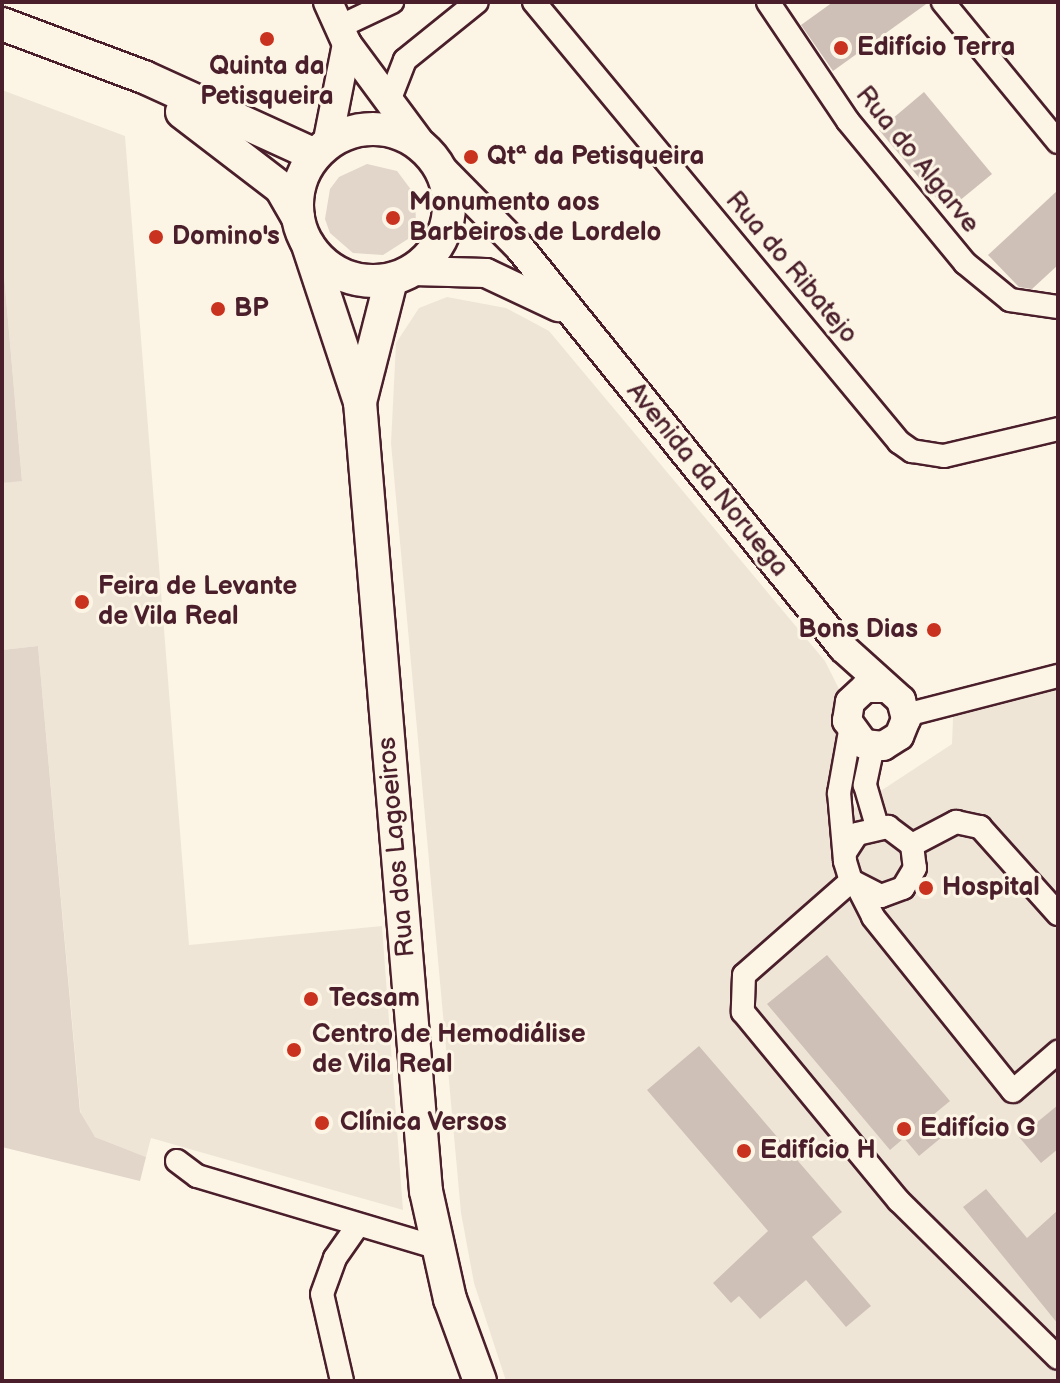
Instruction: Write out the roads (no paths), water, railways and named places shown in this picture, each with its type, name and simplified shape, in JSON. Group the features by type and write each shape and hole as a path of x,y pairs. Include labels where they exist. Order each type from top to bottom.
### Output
{"main road":[{"path":"2,24 90,58 321,150 379,129 432,158 450,213 431,256 402,275 344,275 303,231 281,188 235,149 90,58"},
{"path":"303,231 298,195 321,150"},
{"name":"Rua dos Lagoeiros","path":"303,231 360,402 426,1191 438,1248 480,1381"},
{"name":"Rua dos Lagoeiros","path":"360,402 402,275"}],"street":[{"path":"321,150 338,24 392,2"},
{"path":"389,101 405,60 477,2"},
{"name":"Rua do Ribatejo","path":"534,2 899,442 912,451 944,456 1058,429"},
{"name":"Rua do Algarve","path":"768,2 848,121 965,263 1010,300 1058,307"},
{"path":"943,2 1058,142"},
{"name":"Avenida da Noruega","path":"338,24 389,101 432,158 519,247 569,314 843,648 885,688"},
{"name":"Avenida da Noruega","path":"402,275 486,273 569,314"},
{"path":"843,648 856,694 846,711 862,739 865,785 877,826"},
{"path":"906,715 1058,676"},
{"path":"856,694 885,688 901,700 906,715 899,736 862,739"},
{"path":"862,739 839,793 846,851 855,885 873,917 1013,1091 1058,1052"},
{"path":"912,845 956,822 980,827 1058,914"},
{"path":"846,851 857,834 877,826 897,830 912,845 915,868 903,888 881,896 855,885"},
{"path":"855,885 751,966 739,987 743,1012 899,1201 1058,1358"},
{"path":"177,1161 197,1176 438,1248"},
{"path":"342,1381 322,1294 335,1258 358,1225"}],"place":[{"name":"Quinta da Petisqueira","path":"267,39"},
{"name":"Edifício Terra","path":"841,48"},
{"name":"Qtª da Petisqueira","path":"471,157"},
{"name":"Monumento aos Barbeiros de Lordelo","path":"393,218"},
{"name":"Domino's","path":"156,237"},
{"name":"BP","path":"218,309"},
{"name":"Feira de Levante de Vila Real","path":"82,602"},
{"name":"Bons Dias","path":"934,630"},
{"name":"Hospital","path":"926,888"},
{"name":"Tecsam","path":"311,999"},
{"name":"Centro de Hemodiálise de Vila Real","path":"294,1050"},
{"name":"Clínica Versos","path":"322,1123"},
{"name":"Edifício G","path":"904,1129"},
{"name":"Edifício H","path":"744,1151"}]}
